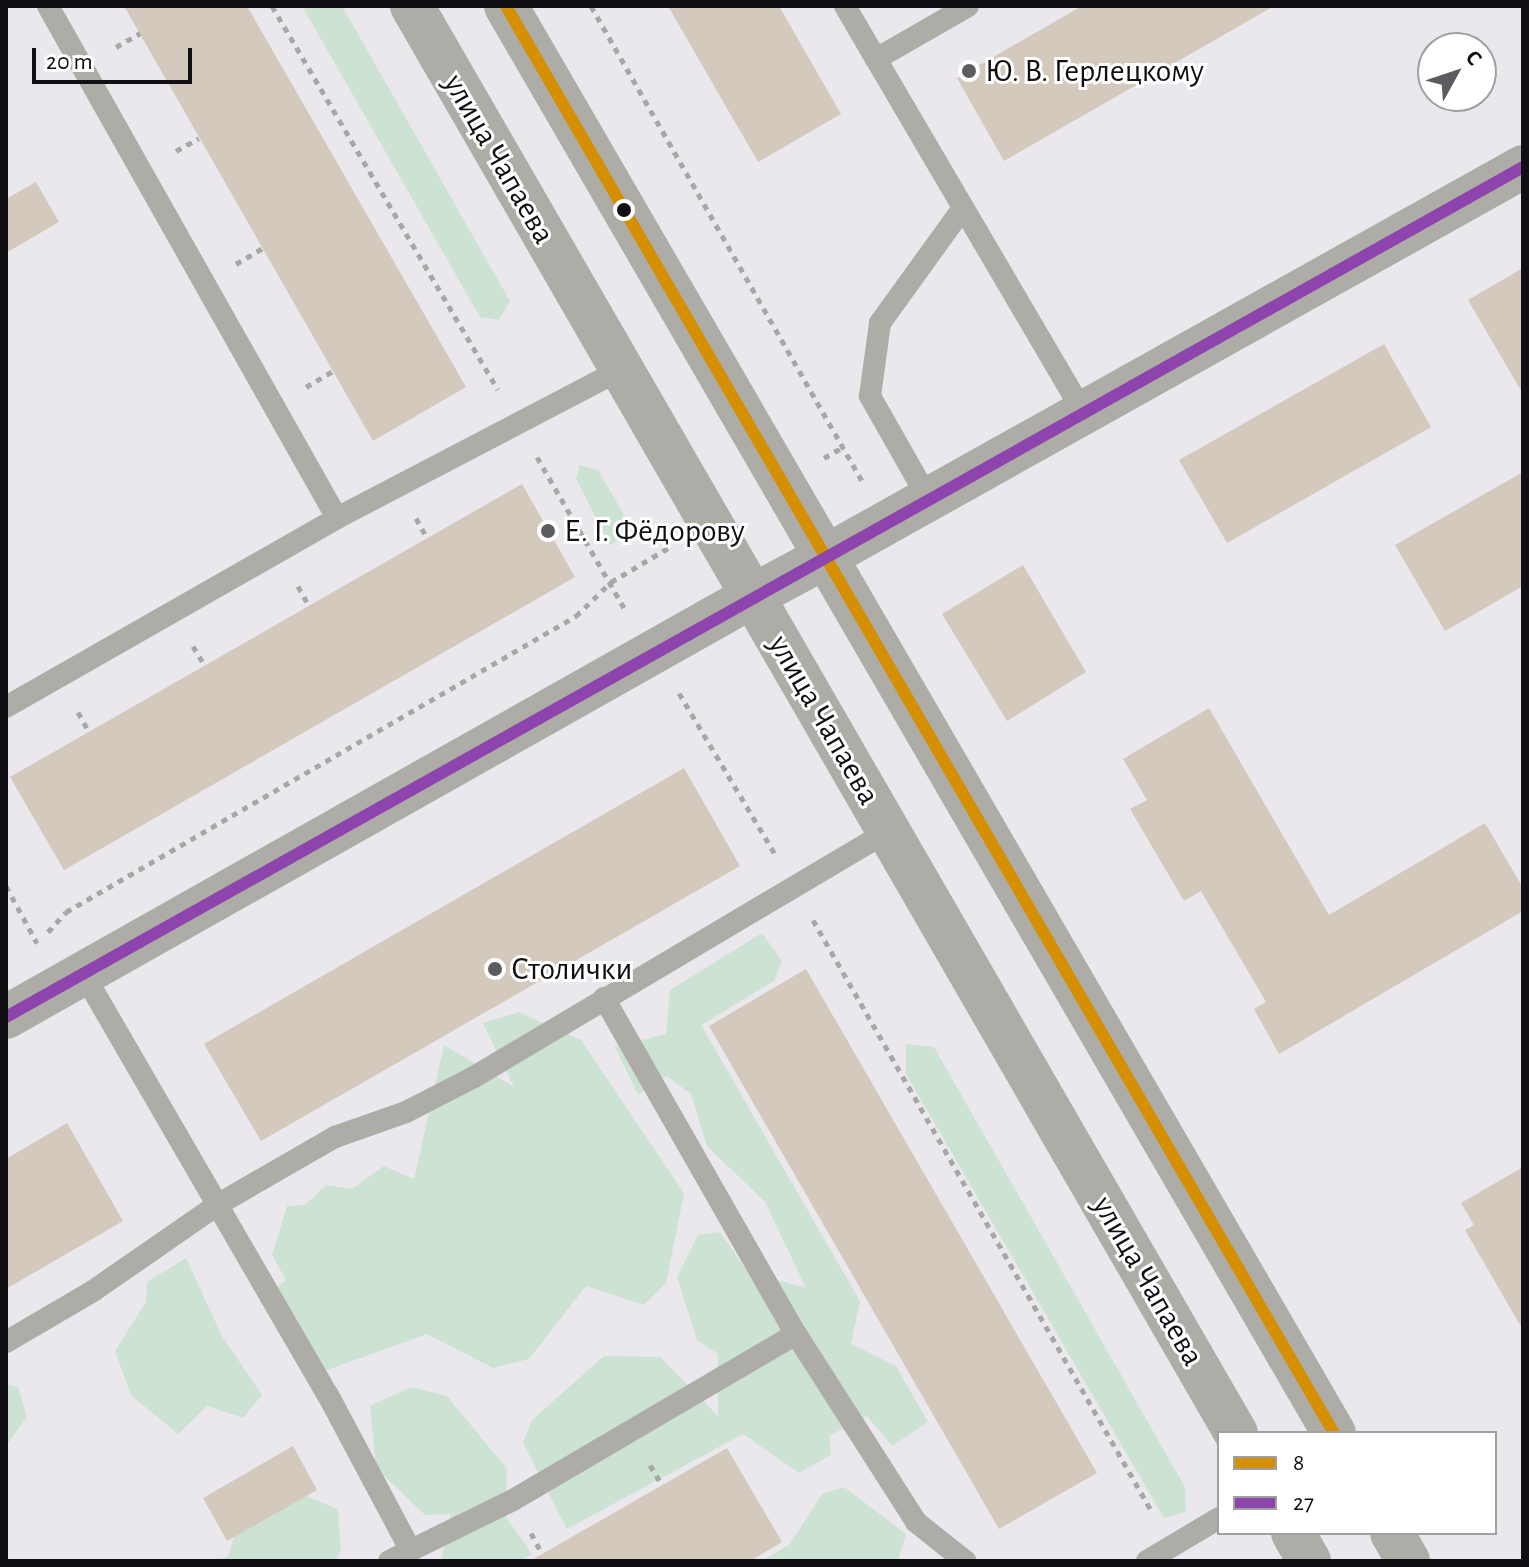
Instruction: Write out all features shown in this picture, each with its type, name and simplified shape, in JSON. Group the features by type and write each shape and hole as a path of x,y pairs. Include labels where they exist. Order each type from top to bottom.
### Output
{"street":[{"name":"улица Чапаева","path":"412,6 1235,1431"},
{"path":"506,6 784,480 1333,1431"},
{"path":"6,1017 1523,167"},
{"path":"1294,1535 1309,1561"},
{"path":"1393,1535 1408,1561"}],"lane":[{"path":"48,6 337,518"},
{"path":"845,6 1084,413"},
{"path":"876,59 968,6"},
{"path":"929,500 870,396 880,323 963,208"},
{"path":"6,707 337,518 622,369"},
{"path":"6,1342 93,1291 217,1205 335,1137 406,1112 474,1077 889,831"},
{"path":"72,979 217,1205 410,1549"},
{"path":"604,998 796,1334 916,1522 965,1561"},
{"path":"389,1561 513,1500 796,1334"},
{"path":"1147,1561 1217,1519"}],"path":[{"path":"272,6 611,582 649,655 692,710 1172,1546"},
{"path":"591,6 886,524"},
{"path":"784,480 843,447"},
{"path":"28,951 66,912 576,616 611,582 710,523"},
{"path":"6,886 38,944 72,979"}],"green space":[{"path":"302,6 342,6 510,301 499,320 480,317"},
{"path":"580,465 598,470 634,532 610,545 576,479"},
{"path":"762,933 782,961 774,981 701,1025 860,1301 851,1344 896,1366 928,1422 892,1446 867,1416 829,1436 831,1455 799,1473 743,1434 567,1529 523,1443 532,1420 604,1356 660,1357 718,1416 718,1354 697,1340 677,1277 698,1235 720,1232 748,1272 806,1288 765,1202 707,1146 691,1094 666,1076 638,1095 615,1047 666,1034 670,990"},
{"path":"519,1012 581,1040 684,1193 666,1283 644,1305 586,1286 529,1359 493,1368 427,1334 305,1378 264,1298 286,1280 272,1255 287,1206 305,1205 326,1185 352,1189 384,1166 414,1179 444,1045 514,1087 483,1023"},
{"path":"906,1044 934,1047 1185,1487 1186,1512 1164,1518 906,1074"},
{"path":"186,1258 222,1336 262,1395 243,1418 207,1406 178,1434 131,1395 115,1351 146,1302 147,1282"},
{"path":"6,1384 18,1387 27,1417 6,1446"},
{"path":"411,1387 447,1396 507,1469 506,1517 532,1554 520,1561 441,1561 451,1514 425,1515 376,1468 370,1406"},
{"path":"844,1487 906,1534 898,1561 762,1561 790,1544 822,1494"},
{"path":"300,1494 338,1509 341,1550 335,1561 216,1561 228,1556 240,1518"}],"building":[{"path":"124,6 247,6 466,387 373,441"},
{"path":"668,6 779,6 841,114 758,162"},
{"path":"1082,6 1274,6 1004,161 957,78"},
{"path":"36,182 59,222 6,253 6,199"},
{"path":"1523,268 1523,394 1468,300"},
{"path":"1384,344 1431,427 1227,543 1179,460"},
{"path":"1523,472 1523,586 1445,631 1395,545"},
{"path":"522,484 575,577 64,870 10,777"},
{"path":"1023,565 1086,672 1007,721 942,614"},
{"path":"1209,708 1329,915 1485,823 1523,888 1523,911 1279,1054 1254,1009 1266,1002 1201,891 1184,901 1130,809 1147,800 1123,759"},
{"path":"684,768 740,866 261,1141 204,1044"},
{"path":"806,969 1097,1473 999,1529 709,1026"},
{"path":"67,1123 123,1221 6,1289 6,1159"},
{"path":"1523,1167 1523,1330 1465,1230 1474,1225 1461,1203"},
{"path":"293,1446 317,1490 227,1541 203,1498"},
{"path":"727,1448 782,1542 750,1561 530,1561"}],"transit line":[{"name":"8","path":"506,6 1333,1431"},
{"name":"27","path":"6,1017 1523,167"}],"place":[{"name":"Ю. В. Герлецкому","path":"969,71"},
{"name":"Е. Г. Фёдорову","path":"548,531"},
{"name":"Столички","path":"495,969"}]}
